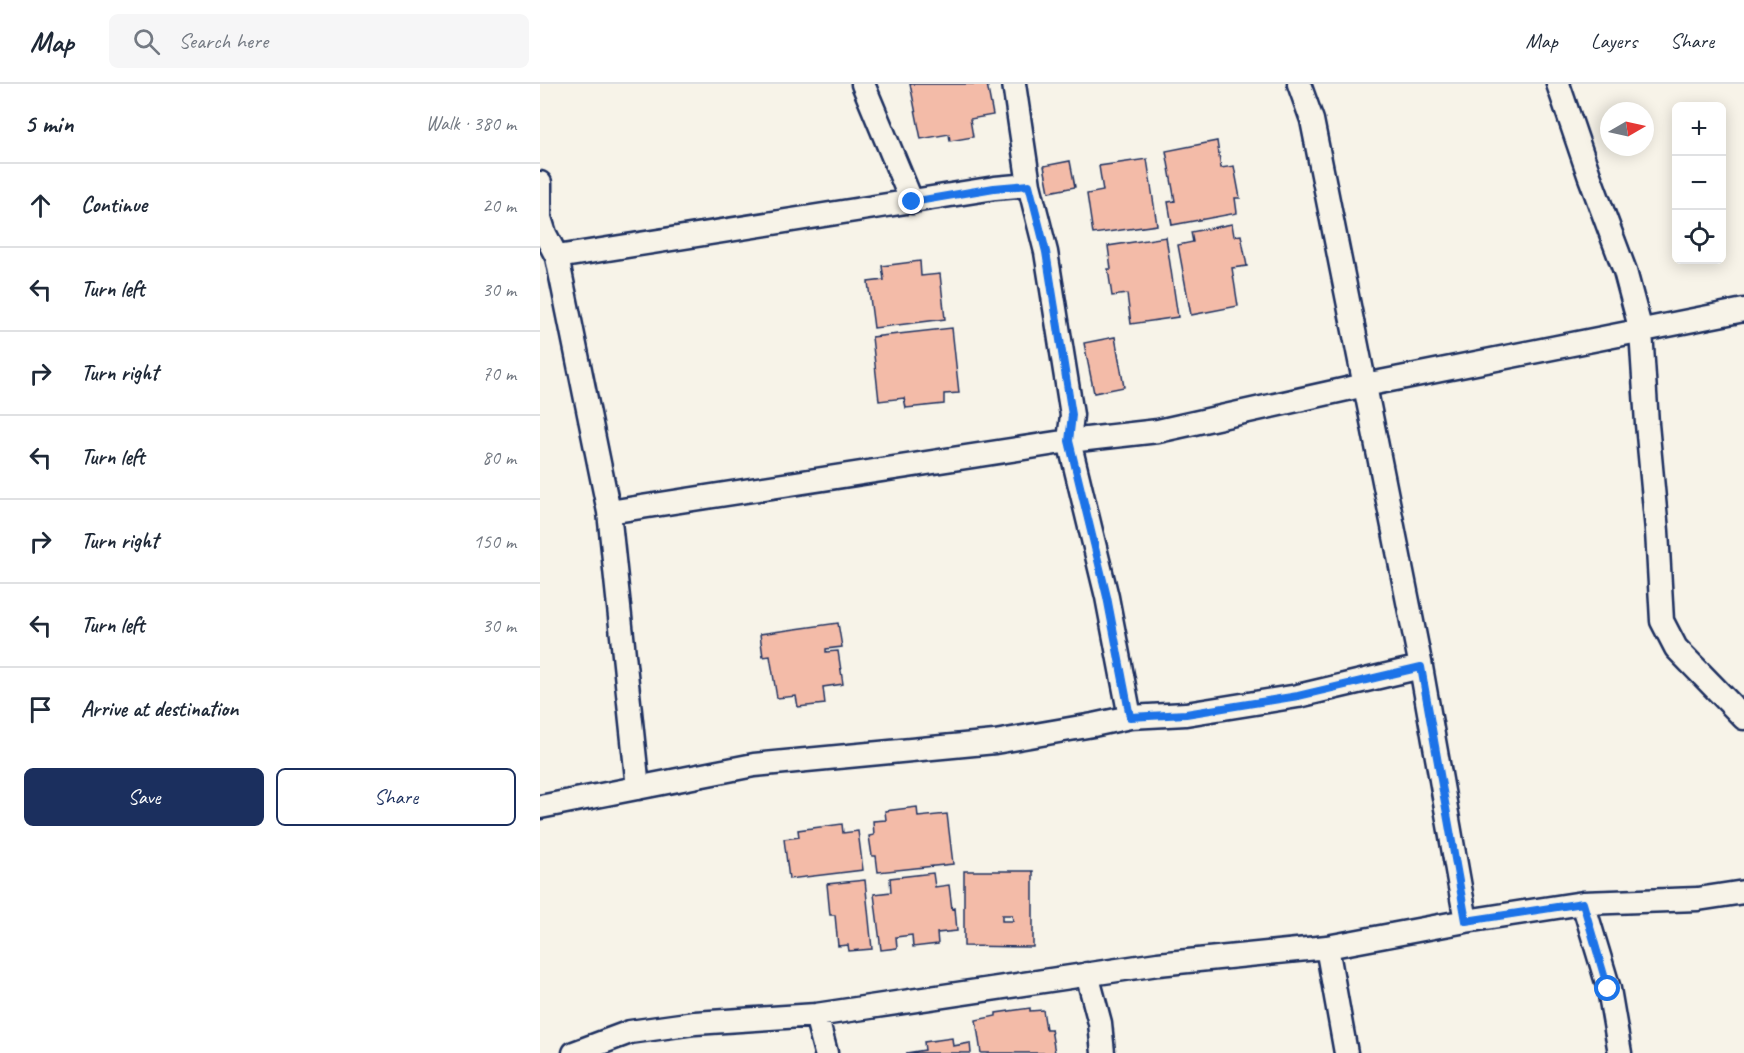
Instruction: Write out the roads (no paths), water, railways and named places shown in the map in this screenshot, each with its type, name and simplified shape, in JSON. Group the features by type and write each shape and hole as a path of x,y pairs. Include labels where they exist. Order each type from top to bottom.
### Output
{"street":[{"path":"863,84 912,202"},
{"path":"1014,84 1029,185 1046,252 1072,415 1069,441 1107,597 1130,717"},
{"path":"1299,84 1312,120 1365,385 1421,667 1466,921"},
{"path":"1558,84 1588,175 1625,272 1641,331 1662,621 1676,648 1744,718"},
{"path":"540,183 540,218 545,234 557,257 609,512 638,788"},
{"path":"557,257 994,188 1029,185"},
{"path":"609,512 1069,441 1158,431 1365,385 1744,310"},
{"path":"540,807 754,765 995,742 1092,726 1130,717 1186,714 1298,696 1421,667"},
{"path":"574,1053 630,1032 695,1023 816,1015 1158,964 1327,947 1466,921 1583,903 1698,899 1744,892"},
{"path":"1583,903 1608,989 1620,1053"},
{"path":"1327,947 1346,1053"},
{"path":"1087,974 1100,1023 1103,1053"},
{"path":"816,1015 826,1053"}]}
